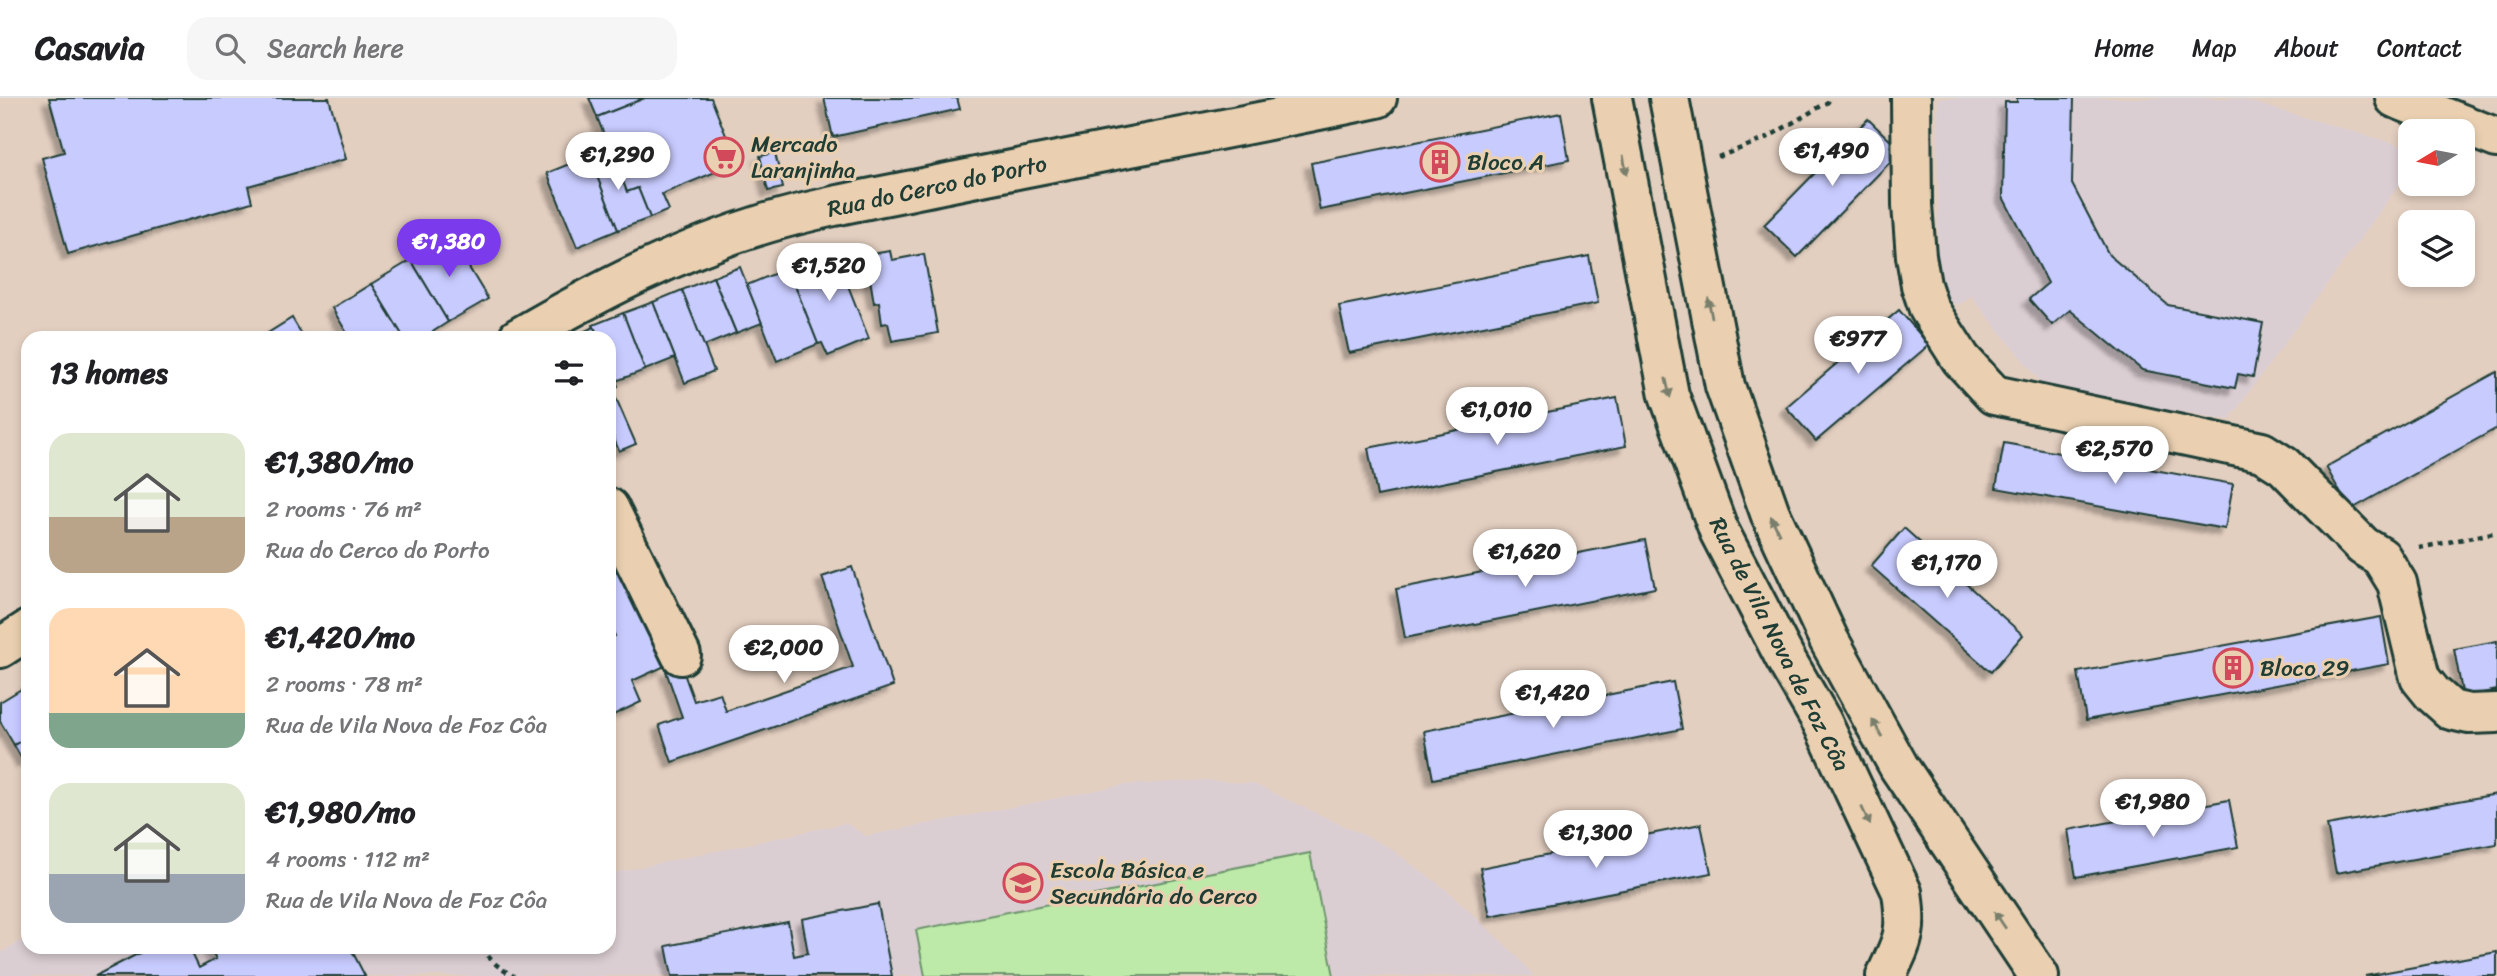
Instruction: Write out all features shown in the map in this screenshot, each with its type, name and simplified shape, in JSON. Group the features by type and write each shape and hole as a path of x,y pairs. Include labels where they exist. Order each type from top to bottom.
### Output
{"street":[{"name":"Rua do Cerco do Porto","path":"531,331 589,297 651,267 778,220 1377,98"},
{"name":"Rua de Vila Nova de Foz Côa","path":"1612,98 1669,395 1719,531 1785,658 1822,722 1902,892 1905,935 1886,976"},
{"name":"Rua de Vila Nova de Foz Côa","path":"1669,98 1725,386 1770,513 1829,640 1899,767 2039,976"},
{"path":"1911,98 1912,205 1922,285 1929,309 1961,359 1994,395 2262,452 2284,466 2363,547 2381,557 2398,583 2420,678 2433,694 2451,710 2469,714 2497,713"},
{"path":"2395,98 2497,138"},
{"path":"616,522 681,655"},
{"path":"0,648 21,635"}],"path":[{"path":"1715,158 1765,139 1828,102 1829,98"},
{"path":"2381,557 2497,532"},
{"path":"487,954 501,969 514,976"}],"shaded area":[{"path":"1938,98 2237,98 2398,145 2398,187 2229,420 2046,389 1971,296 1959,305 1948,302 1938,290"},
{"name":"Escola Básica e Secundária do Cerco","path":"1206,780 1254,784 1387,846 1448,891 1514,953 1534,976 0,976 0,953 21,941 21,954 616,954 616,872 846,823 866,836 1123,785"}],"green space":[{"path":"1310,853 1334,976 925,976 916,930"}],"building":[{"path":"49,98 329,98 346,159 248,186 252,202 68,254 42,158 64,152"},
{"path":"589,98 645,98 597,117"},
{"path":"645,98 711,98 737,163 662,194 669,210 650,218 638,188 627,192 597,117"},
{"path":"824,98 957,98 960,109 833,137"},
{"path":"2017,98 2074,98 2072,184 2109,255 2168,305 2263,323 2253,377 2238,374 2235,388 2142,370 2070,310 2052,325 2029,299 2048,283 2003,197 2005,102 2017,102"},
{"name":"Bloco A","path":"1561,113 1569,160 1320,210 1311,163"},
{"path":"1868,119 1901,151 1797,257 1764,225"},
{"path":"610,148 627,192 638,188 650,218 618,230 589,156"},
{"path":"775,153 783,188 768,191 760,156"},
{"path":"589,156 618,230 577,247 547,173"},
{"path":"450,236 488,299 448,322 411,260"},
{"path":"834,250 869,339 828,356 822,343 818,344 788,268"},
{"path":"890,251 892,260 924,254 938,333 892,341 888,323 882,324 879,302 874,303 866,255"},
{"path":"1589,256 1598,303 1349,353 1339,306"},
{"path":"411,260 448,322 434,331 400,331 371,284"},
{"path":"740,267 762,323 736,333 713,277"},
{"path":"788,268 818,344 777,361 747,285"},
{"path":"713,277 736,333 704,346 682,290"},
{"path":"371,284 400,331 346,331 332,308"},
{"path":"682,290 714,371 685,383 653,302"},
{"path":"653,302 675,358 645,370 623,313"},
{"path":"1899,310 1929,345 1816,441 1786,407"},
{"path":"623,313 645,370 616,381 616,331 596,331 593,325"},
{"path":"292,318 300,331 271,331"},
{"path":"2497,372 2497,428 2350,510 2326,467"},
{"path":"616,398 636,444 619,451 616,444"},
{"path":"1617,398 1626,446 1377,496 1368,448"},
{"path":"2004,443 2233,484 2225,529 1996,488"},
{"path":"1904,528 2023,635 1991,672 1871,566"},
{"path":"1645,540 1655,588 1405,638 1396,589"},
{"path":"616,561 665,666 632,681 641,702 616,714"},
{"path":"852,567 893,686 672,762 659,725 682,717 666,671 681,665 694,701 720,693 726,711 853,667 822,577"},
{"name":"Bloco 29","path":"2381,617 2389,664 2086,720 2078,672"},
{"path":"2497,641 2497,690 2463,697 2454,649"},
{"path":"1673,682 1682,729 1433,779 1424,731"},
{"path":"21,689 21,741 14,745 0,721 0,702"},
{"path":"21,741 21,757 14,745"},
{"path":"2497,794 2497,844 2336,873 2327,825"},
{"path":"2229,800 2238,847 2076,877 2068,830"},
{"path":"1701,824 1711,873 1490,916 1480,868"},
{"path":"878,904 892,976 672,976 666,946 788,922 794,956 808,953 802,919"},
{"path":"2497,952 2497,976 2365,976"},
{"path":"137,954 192,954 199,968 216,959 214,954 354,954 365,976 95,976"}],"place":[{"name":"Mercado Laranjinha","path":"724,157"},
{"name":"Bloco A","path":"1440,162"},
{"name":"Bloco 29","path":"2233,668"},
{"name":"Escola Básica e Secundária do Cerco","path":"1023,883"}]}
